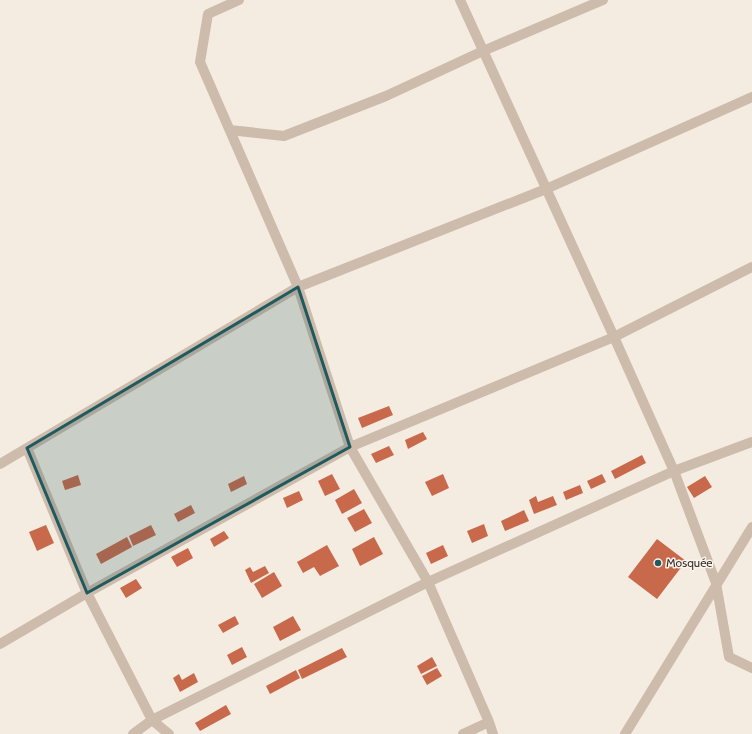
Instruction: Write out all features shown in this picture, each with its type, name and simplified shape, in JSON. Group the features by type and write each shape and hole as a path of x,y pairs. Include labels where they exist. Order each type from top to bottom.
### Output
{"street":[{"path":"239,0 208,14 200,62 298,287 350,447 428,582 493,734"},
{"path":"460,0 674,471 716,583 730,657 752,668"},
{"path":"230,130 284,136 386,96 483,51 603,0"},
{"path":"0,464 298,287 546,189 752,97"},
{"path":"0,644 87,593 350,447 614,337 752,267"},
{"path":"133,734 152,720 428,582 674,471 752,442"},
{"path":"27,448 87,593 152,720 169,734"},
{"path":"625,734 716,583 752,527"},
{"path":"463,734 489,722"}],"highlighted area":[{"path":"298,287 350,447 87,593 27,448"}],"building":[{"path":"389,406 393,415 362,428 358,418"},
{"path":"423,432 427,439 408,449 405,440"},
{"path":"389,446 394,455 376,463 371,454"},
{"path":"642,455 646,463 615,479 611,471"},
{"path":"332,474 340,489 325,496 318,481"},
{"path":"443,474 449,488 432,496 425,482"},
{"path":"602,474 606,482 591,489 587,481"},
{"path":"78,475 81,485 65,490 62,481"},
{"path":"244,476 247,484 231,492 228,484"},
{"path":"705,476 712,487 694,498 687,487"},
{"path":"580,485 583,493 566,500 563,492"},
{"path":"354,489 362,503 342,514 335,500"},
{"path":"299,491 303,500 287,508 283,498"},
{"path":"536,496 538,502 553,496 557,505 534,514 529,500"},
{"path":"191,505 195,513 178,522 174,514"},
{"path":"364,509 372,523 355,532 347,518"},
{"path":"524,510 529,521 505,531 501,521"},
{"path":"484,524 488,536 472,543 467,531"},
{"path":"46,525 54,543 37,551 29,532"},
{"path":"151,525 156,535 133,546 129,536"},
{"path":"224,531 229,538 214,547 210,539"},
{"path":"127,537 132,547 101,564 96,554"},
{"path":"374,537 383,554 360,566 352,549"},
{"path":"657,539 686,561 657,599 628,577"},
{"path":"327,545 339,566 320,576 314,567 303,573 297,562"},
{"path":"443,545 448,556 431,564 426,553"},
{"path":"188,548 193,558 177,567 171,557"},
{"path":"265,566 269,573 251,583 245,570 250,567 253,572"},
{"path":"274,572 282,586 262,598 254,584"},
{"path":"136,579 142,588 126,598 120,588"},
{"path":"235,616 239,624 223,633 218,625"},
{"path":"293,616 301,630 280,641 273,627"},
{"path":"242,647 247,657 232,665 227,655"},
{"path":"342,648 347,657 302,679 298,670"},
{"path":"432,657 437,666 421,674 417,666"},
{"path":"437,668 442,676 427,685 422,676"},
{"path":"296,670 300,678 270,694 266,686"},
{"path":"194,673 198,682 180,692 173,678 179,674 182,680"},
{"path":"226,705 231,714 200,731 195,723"}],"place":[{"name":"Mosquée","path":"658,563"}]}
